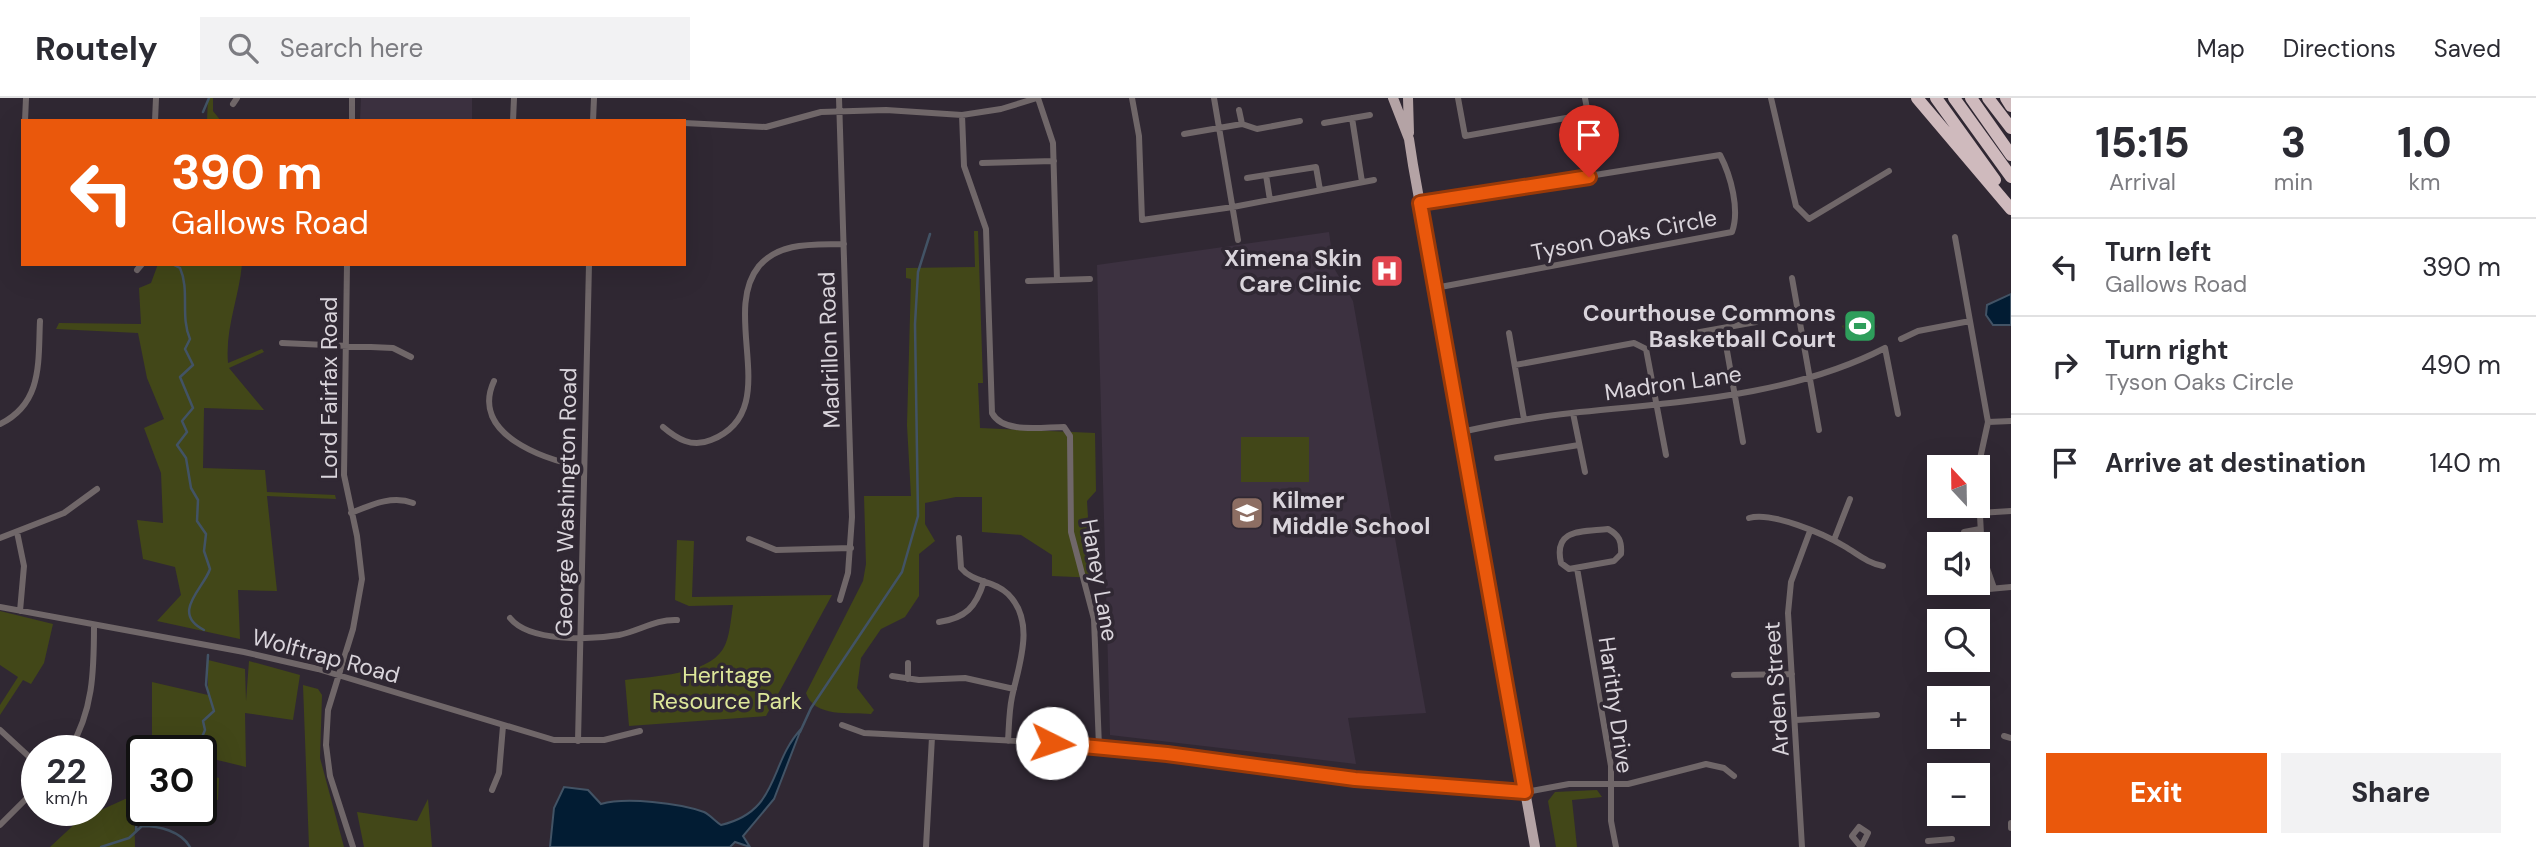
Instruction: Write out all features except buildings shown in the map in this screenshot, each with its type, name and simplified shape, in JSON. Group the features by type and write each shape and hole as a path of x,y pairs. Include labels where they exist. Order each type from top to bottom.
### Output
{"highway":[{"path":"1917,98 2011,209"},
{"path":"1936,98 2011,202"},
{"path":"1954,98 2011,177"},
{"path":"1971,98 2011,155"},
{"path":"1988,98 2011,128"},
{"path":"2006,98 2011,106"}],"main road":[{"path":"1393,98 1409,139"},
{"path":"1408,98 1409,139 1535,847"}],"street":[{"path":"26,98 26,119"},
{"path":"155,119 156,98"},
{"path":"352,98 352,119"},
{"path":"513,119 514,98"},
{"path":"593,119 594,98"},
{"name":"Madrillon Road","path":"839,98 851,548 840,600"},
{"path":"686,123 766,127 806,115 840,111 890,110 962,115 1001,109 1038,98 1051,131 1057,281"},
{"path":"1132,98 1139,136 1142,220 1233,207 1374,180"},
{"path":"1214,98 1238,240"},
{"path":"1458,98 1465,136 1588,114 1585,98"},
{"path":"1771,98 1796,206 1810,219 1889,171"},
{"path":"1240,110 1242,124"},
{"name":"Haney Lane","path":"962,115 964,166 986,229 992,402 996,421 1005,426 1064,427 1070,436 1071,532 1094,619 1099,747"},
{"path":"1324,123 1370,115"},
{"path":"1352,118 1362,182"},
{"path":"1184,134 1242,124 1257,129 1300,121"},
{"name":"Tyson Oaks Circle","path":"1420,203 1720,155 1727,168 1737,219 1732,232 1435,288"},
{"path":"982,163 1054,161"},
{"path":"1247,178 1316,167 1320,190"},
{"path":"1266,175 1270,200"},
{"path":"1955,237 1987,422 1981,455"},
{"path":"663,427 682,440 694,444 714,439 731,428 742,412 748,391 745,300 751,278 766,259 786,248 844,244"},
{"name":"Lord Fairfax Road","path":"347,266 344,475 362,579 353,629 328,710 326,753 330,776 353,847"},
{"name":"George Washington Road","path":"578,741 589,266"},
{"path":"1792,278 1819,430"},
{"path":"1028,281 1090,279"},
{"path":"0,424 19,412 35,387 40,321"},
{"path":"1901,339 1918,331 1970,321"},
{"path":"1689,334 1756,322"},
{"path":"1723,328 1742,442"},
{"path":"1509,333 1524,419"},
{"path":"282,343 393,348 411,357"},
{"path":"1515,365 1634,344 1646,349 1666,455"},
{"name":"Madron Lane","path":"1461,432 1524,419 1658,406 1811,378 1849,367 1885,348 1898,414"},
{"path":"494,381 489,398 490,410 513,440 550,460 584,467"},
{"path":"1573,413 1585,472"},
{"path":"1987,422 2011,421"},
{"path":"1497,458 1579,445"},
{"path":"0,538 64,513 97,489"},
{"path":"351,513 390,500 403,499 412,503"},
{"path":"1833,540 1850,499"},
{"path":"1990,512 2011,511"},
{"path":"1749,518 1769,516 1833,540 1864,560 1883,566"},
{"path":"1979,518 1982,554 1994,589"},
{"path":"1608,529 1617,534 1621,554 1614,561 1577,568 1569,569 1561,563 1558,551 1560,541 1569,534 1608,529"},
{"path":"1964,532 1980,529"},
{"path":"17,531 24,566 20,611"},
{"name":"Arden Street","path":"1802,847 1789,597 1810,531"},
{"path":"959,538 961,568 970,576 1003,589 1020,613 1023,658 1014,689 1008,741"},
{"path":"749,539 776,550 851,548"},
{"name":"Harithy Drive","path":"1577,568 1609,749 1611,821 1616,847"},
{"path":"939,622 954,620 971,610 984,581"},
{"path":"1990,589 2011,587"},
{"name":"Wolftrap Road","path":"0,607 244,652 339,676 554,740 614,739 640,731"},
{"path":"510,618 517,626 531,633 580,637 620,635 659,621 677,620"},
{"path":"76,735 90,702 94,666 94,626"},
{"path":"908,663 908,679"},
{"path":"1734,676 1791,674"},
{"path":"892,676 908,679 965,678 1014,689"},
{"path":"1796,720 1877,715"},
{"path":"842,724 864,733 1099,747 1355,779 1525,792 1569,784 1610,785 1643,782 1706,764 1724,768 1734,776"},
{"path":"492,790 499,773 503,726"},
{"path":"0,730 21,749"},
{"path":"926,847 932,737"},
{"path":"0,825 21,804"},
{"path":"1928,841 1940,844 1952,839"}],"shaded area":[{"path":"361,98 472,98 472,119 360,119"},
{"name":"Kilmer Middle School","path":"1329,232 1334,268 1353,301 1426,713 1348,718 1356,764 1110,735 1097,265"}],"green space":[{"path":"208,98 213,98 213,111 219,119 207,119"},
{"path":"974,231 978,231 983,383 978,383 980,428 1095,433 1096,491 1087,501 1089,534 1097,544 1098,578 1052,576 1052,555 1021,535 982,532 982,497 956,497 925,503 925,524 935,541 919,554 919,596 905,617 881,629 861,658 857,688 874,710 871,714 825,710 810,701 806,693 863,581 866,564 864,496 911,496 907,425 911,279 906,278 906,268 975,267"},
{"path":"157,266 242,266 228,338 228,363 262,349 264,352 229,368 264,410 204,408 203,468 265,470 267,492 335,495 336,499 267,496 277,591 238,590 240,639 157,621 181,595 175,567 143,559 137,520 163,523 161,473 144,428 164,419 147,378 138,333 56,329 59,323 141,324 139,288 151,283"},
{"name":"Courthouse Commons Basketball Court","path":"1869,311 1877,327 1851,341 1842,326"},
{"path":"1241,437 1309,437 1309,482 1241,482"},
{"name":"Heritage Resource Park","path":"677,540 694,541 692,597 832,595 766,716 629,726 625,680 678,673 705,664 723,649 727,639 733,605 689,606 675,600"},
{"path":"0,611 53,624 44,663 31,684 23,680 0,715 0,705 18,677 0,665"},
{"path":"208,660 245,669 246,701 249,661 300,675 293,720 245,713 246,767 217,760 217,735 152,735 152,682 208,695"},
{"path":"303,685 318,689 322,695 320,758 344,847 309,847"},
{"path":"217,777 219,778 217,800"},
{"path":"1597,790 1602,797 1572,800 1577,847 1556,847 1548,801 1555,792"},
{"path":"126,799 126,826 135,826 135,847 50,847 73,826 112,826 112,805"},
{"path":"428,799 432,847 364,847 357,812 417,821"}],"water":[{"path":"2011,294 2011,325 1993,325 1986,315 1987,305"},
{"path":"801,729 774,799 743,836 750,847 735,842 730,847 550,847 554,808 564,787 588,790 601,804 638,801 681,806 704,812 721,825 740,818 764,798 783,757"}],"waterway":[{"path":"203,112 209,98"},
{"path":"800,732 811,708 902,572 918,516 915,324 918,272 930,234"},
{"path":"176,266 180,268 183,276 190,339 185,349 193,365 180,377 193,408 182,421 187,432 177,445 186,458 191,488 198,500 197,521 206,534 204,551 210,569 189,608 194,623 204,630"},
{"path":"203,735 203,721 214,711 206,685 208,655"},
{"path":"136,826 136,830"},
{"path":"101,847 129,838 142,826 169,830 181,837 190,847"}],"place":[{"name":"Ximena Skin Care Clinic","path":"1387,271"},
{"name":"Courthouse Commons Basketball Court","path":"1860,326"},
{"name":"Kilmer Middle School","path":"1247,513"}],"route":[{"path":"1052,743 1167,754 1355,779 1494,792 1525,792 1420,203 1589,177"}]}
